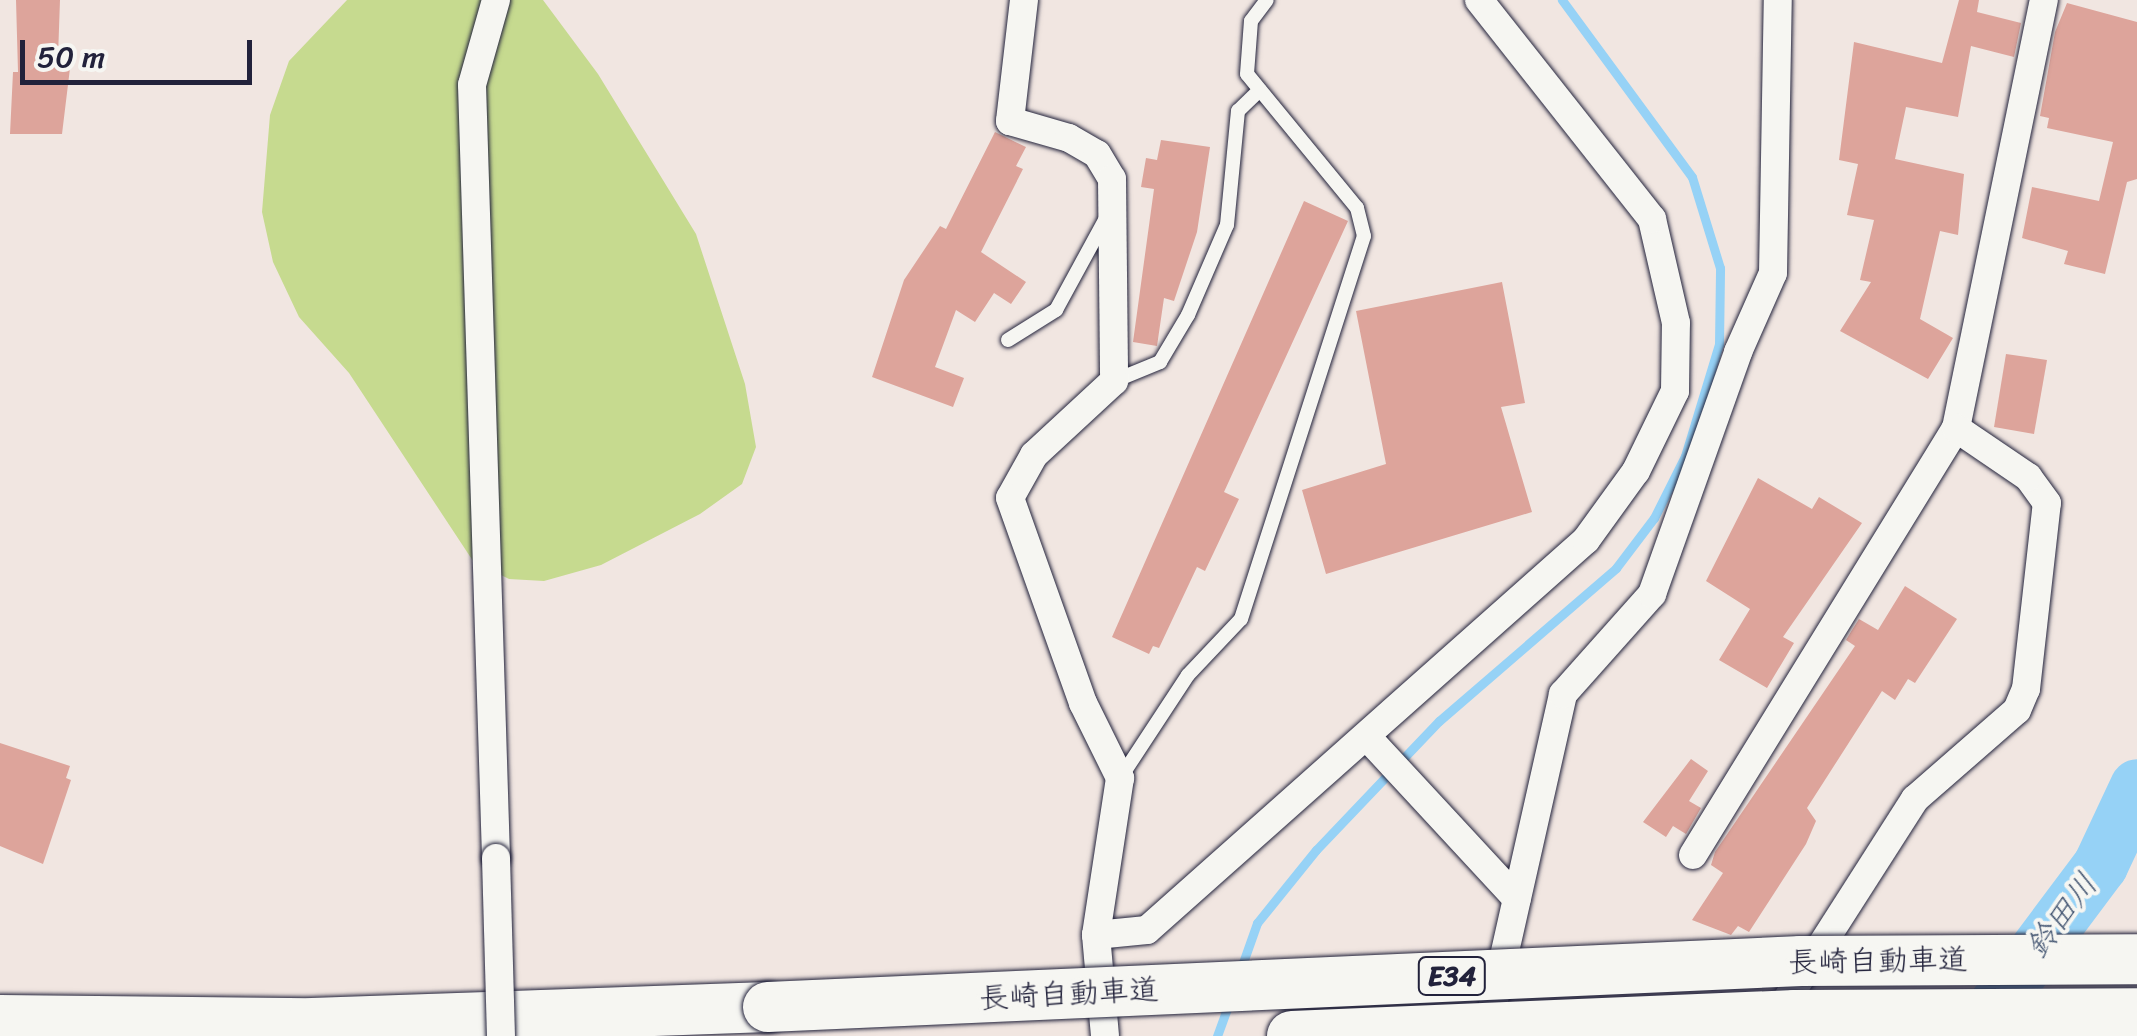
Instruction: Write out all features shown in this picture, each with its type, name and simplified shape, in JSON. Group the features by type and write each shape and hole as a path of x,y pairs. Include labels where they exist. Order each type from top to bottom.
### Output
{"highway":[{"name":"長崎自動車道","path":"0,1020 312,1022 768,1007 1802,960 2137,958"},
{"name":"長崎自動車道","path":"1292,1036 1795,1015 2137,1013"}],"street":[{"path":"496,0 472,85 501,1036"},
{"path":"1024,0 1010,122 1069,138 1097,154 1112,180 1114,381 1034,456 1010,498 1083,703 1120,778 1096,935 1105,1036"},
{"path":"1096,935 1147,930 1375,745 1586,540 1636,471 1675,392 1676,323 1652,219 1479,0"},
{"path":"1486,1036 1563,694 1652,594 1738,352 1773,273 1778,0"},
{"path":"1693,855 1956,428 2044,0"},
{"path":"1764,1036 1915,798 2017,710 2026,688 2048,503 2028,477 1956,428"},
{"path":"1375,745 1517,899"},
{"path":"2099,1036 2137,974"}],"lane":[{"path":"1120,778 1188,675 1241,620 1364,236 1357,208 1247,74 1251,21 1268,0"},
{"path":"1114,381 1160,362 1188,315 1226,225 1238,111 1260,90"},
{"path":"1008,340 1056,310 1112,206"}],"green space":[{"path":"347,0 543,0 598,74 696,234 745,384 756,447 742,484 700,514 601,565 544,581 509,579 473,561 349,373 299,317 273,262 262,212 270,115 289,61"}],"building":[{"path":"16,0 60,0 58,57 71,60 62,134 10,134 13,72 18,72"},
{"path":"1959,0 1979,0 1977,12 2021,23 2014,57 1971,46 1958,117 1906,107 1895,159 1964,174 1958,235 1940,231 1920,319 1953,338 1928,379 1840,331 1871,282 1860,280 1874,220 1847,215 1858,164 1839,160 1854,42 1942,63"},
{"path":"2067,3 2137,22 2137,179 2127,182 2105,274 2064,264 2068,251 2022,238 2032,187 2099,201 2113,142 2047,128 2049,118 2040,116 2055,32"},
{"path":"995,132 1026,147 1016,166 1023,169 981,252 1026,282 1011,304 994,293 975,322 956,310 935,367 964,378 953,407 872,377 904,280 940,226 946,229"},
{"path":"1161,140 1210,147 1197,232 1174,301 1164,298 1157,346 1133,342 1154,189 1141,187 1146,158 1157,160"},
{"path":"1304,201 1348,221 1224,492 1239,499 1205,571 1197,567 1159,648 1153,646 1149,654 1112,637"},
{"path":"1502,282 1525,403 1501,407 1532,512 1326,574 1302,490 1386,464 1356,311"},
{"path":"2006,354 2047,360 2034,434 1994,427"},
{"path":"1758,478 1812,509 1819,497 1862,523 1783,637 1794,643 1767,688 1719,660 1750,609 1706,581"},
{"path":"1905,586 1957,619 1915,683 1908,679 1895,700 1882,691 1807,808 1816,821 1806,844 1749,932 1738,926 1731,935 1692,920 1723,873 1711,865 1715,852 1855,646 1846,640 1859,619 1878,630"},
{"path":"0,743 70,766 66,778 71,780 43,864 0,846"},
{"path":"1691,759 1708,771 1689,801 1701,808 1686,834 1673,826 1666,837 1643,822"}],"waterway":[{"path":"1240,971 1257,923 1316,850 1439,721 1616,568 1654,518 1685,456 1719,344 1720,268 1692,177 1562,0"},
{"name":"鈴田川","path":"1972,1036 2100,865 2137,786"},
{"path":"1217,1036 1228,1005"}]}
